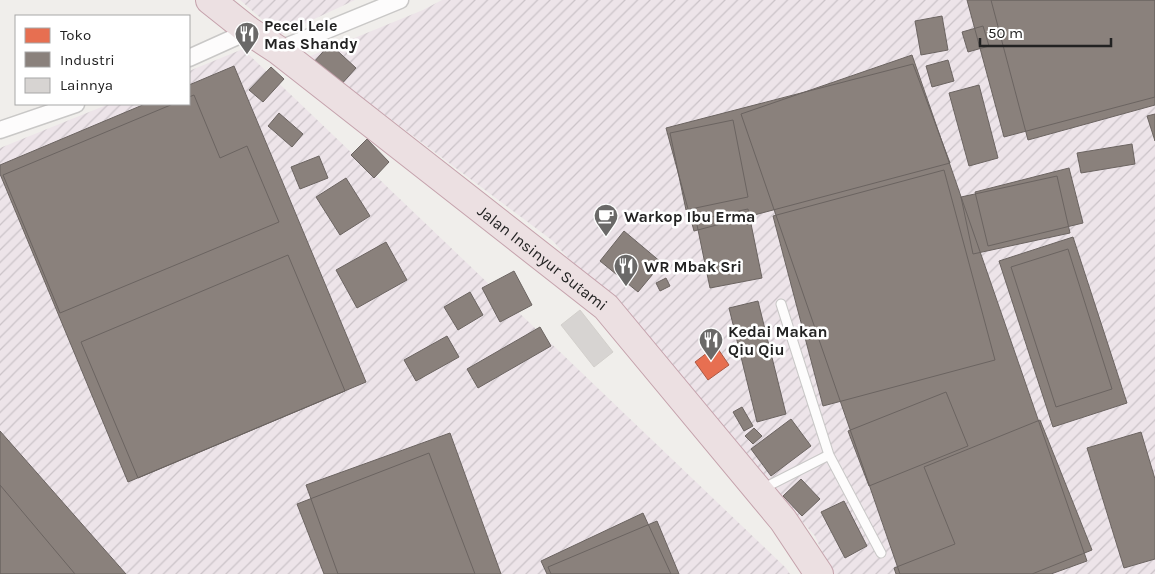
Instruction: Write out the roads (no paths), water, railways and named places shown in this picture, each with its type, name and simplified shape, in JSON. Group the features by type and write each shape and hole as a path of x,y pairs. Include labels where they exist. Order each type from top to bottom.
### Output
{"highway":[{"name":"Jalan Insinyur Sutami","path":"221,5 250,31 278,50 606,307 783,520 819,574"}],"street":[{"path":"278,50 400,0"},
{"path":"190,58 250,31"},
{"path":"0,130 73,105"}],"lane":[{"path":"781,304 828,455 881,553"},
{"path":"759,491 828,455"}],"place":[{"name":"Pecel Lele Mas Shandy","path":"247,55"},
{"name":"Warkop Ibu Erma","path":"606,237"},
{"name":"WR Mbak Sri","path":"626,287"},
{"name":"Kedai Makan Qiu Qiu","path":"711,361"}]}
